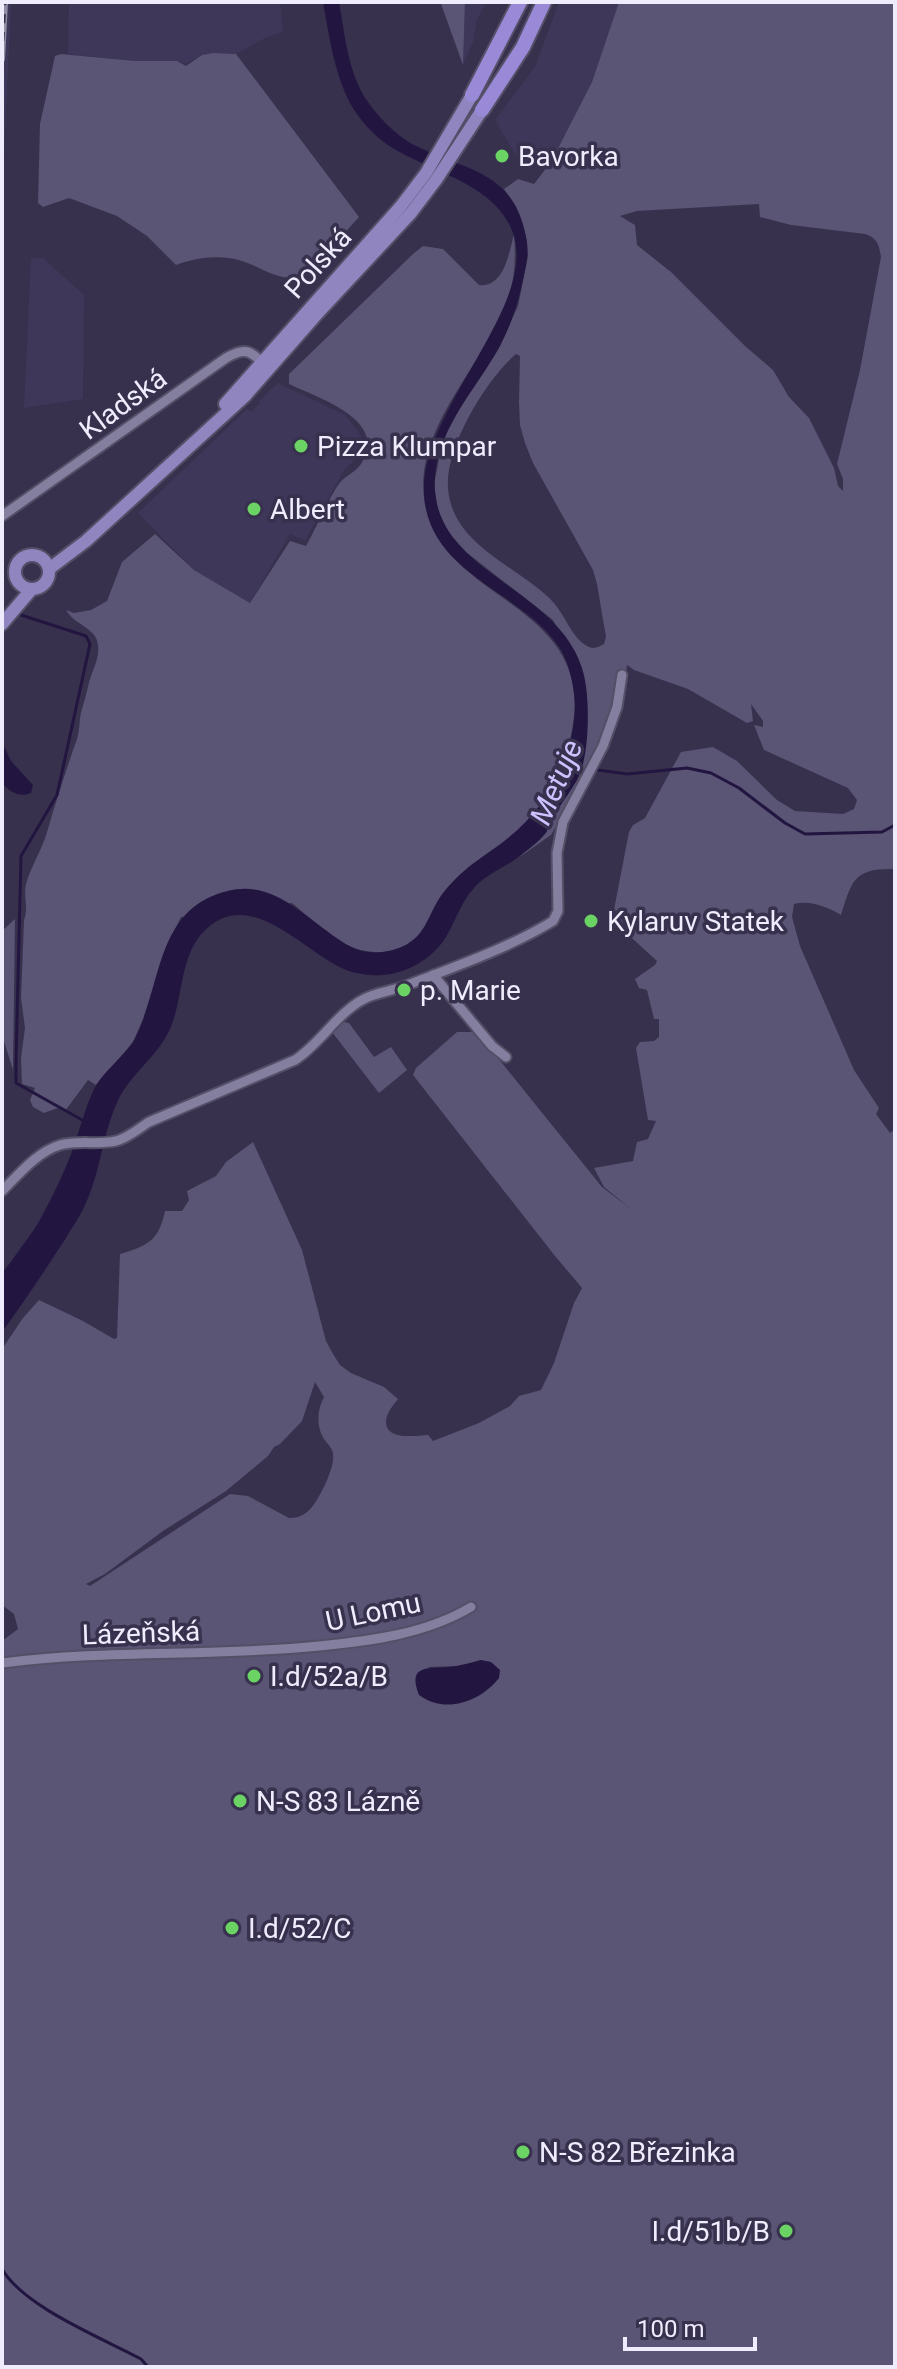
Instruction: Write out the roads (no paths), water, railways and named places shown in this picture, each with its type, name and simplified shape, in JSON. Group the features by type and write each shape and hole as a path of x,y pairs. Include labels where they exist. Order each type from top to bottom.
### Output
{"highway":[{"path":"472,95 520,2"},
{"path":"482,110 529,36 544,2"},
{"path":"494,55 511,66"}],"main road":[{"name":"Polská","path":"406,210 472,95"},
{"name":"Polská","path":"47,565 86,541 266,366 406,210 461,143 482,110"},
{"path":"34,555 47,565 45,584 39,588 25,587 14,573 19,561 34,555"},
{"path":"2,615 25,587"},
{"path":"2,624 25,587"}],"street":[{"name":"Kladská","path":"2,516 226,358 246,351 266,366"},
{"path":"2,1191 27,1166 51,1149 67,1144 114,1141 127,1137 149,1122 295,1060 309,1051 357,1003 367,997 478,958 553,921 558,911 557,853 563,822 612,725 622,675"},
{"path":"433,975 492,1046 506,1057"},
{"name":"U Lomu","path":"281,1650 374,1641 457,1616 471,1607"},
{"name":"Lázeňská","path":"2,1663 89,1656 281,1650"}],"water":[{"name":"Metuje","path":"323,2 339,2 348,54 356,79 368,102 384,121 416,146 486,176 511,198 520,215 527,251 517,302 500,346 447,432 436,470 435,491 443,522 461,547 539,609 562,632 579,661 588,705 587,739 581,772 543,836 479,883 469,893 441,945 410,968 383,975 350,971 330,962 280,928 245,915 228,916 200,935 187,960 170,1029 116,1105 83,1209 2,1332 2,1275 53,1195 94,1089 136,1036 164,952 181,920 208,898 226,891 258,890 285,901 357,949 382,952 406,945 420,933 443,893 455,879 508,838 535,811 556,780 569,745 575,699 565,658 557,644 520,608 457,561 440,542 429,520 424,492 428,459 441,425 497,321 511,288 517,257 511,228 501,212 473,188 388,145 362,120 350,103 340,79"},
{"path":"2,742 11,761 33,785 31,793 15,793 2,783"},
{"path":"481,1660 491,1662 500,1670 499,1678 472,1699 462,1703 440,1704 419,1695 416,1678 422,1670"}],"waterway":[{"path":"21,615 86,636 90,644 57,795 21,856 16,1060 16,1083 84,1121"},
{"path":"598,770 627,774 687,768 711,773 739,788 785,823 805,834 882,832 895,825"},
{"path":"2,2269 13,2283 45,2309 141,2359 148,2367"}],"railway":[{"path":"2,59 5,2"}],"place":[{"name":"Bavorka","path":"502,156"},
{"name":"Pizza Klumpar","path":"301,446"},
{"name":"Albert","path":"254,509"},
{"name":"Kylaruv Statek","path":"591,921"},
{"name":"p. Marie","path":"404,990"},
{"name":"I.d/52a/B","path":"254,1676"},
{"name":"N-S 83 Lázně","path":"240,1801"},
{"name":"I.d/52/C","path":"232,1928"},
{"name":"N-S 82 Březinka","path":"523,2152"},
{"name":"I.d/51b/B","path":"786,2231"}]}
